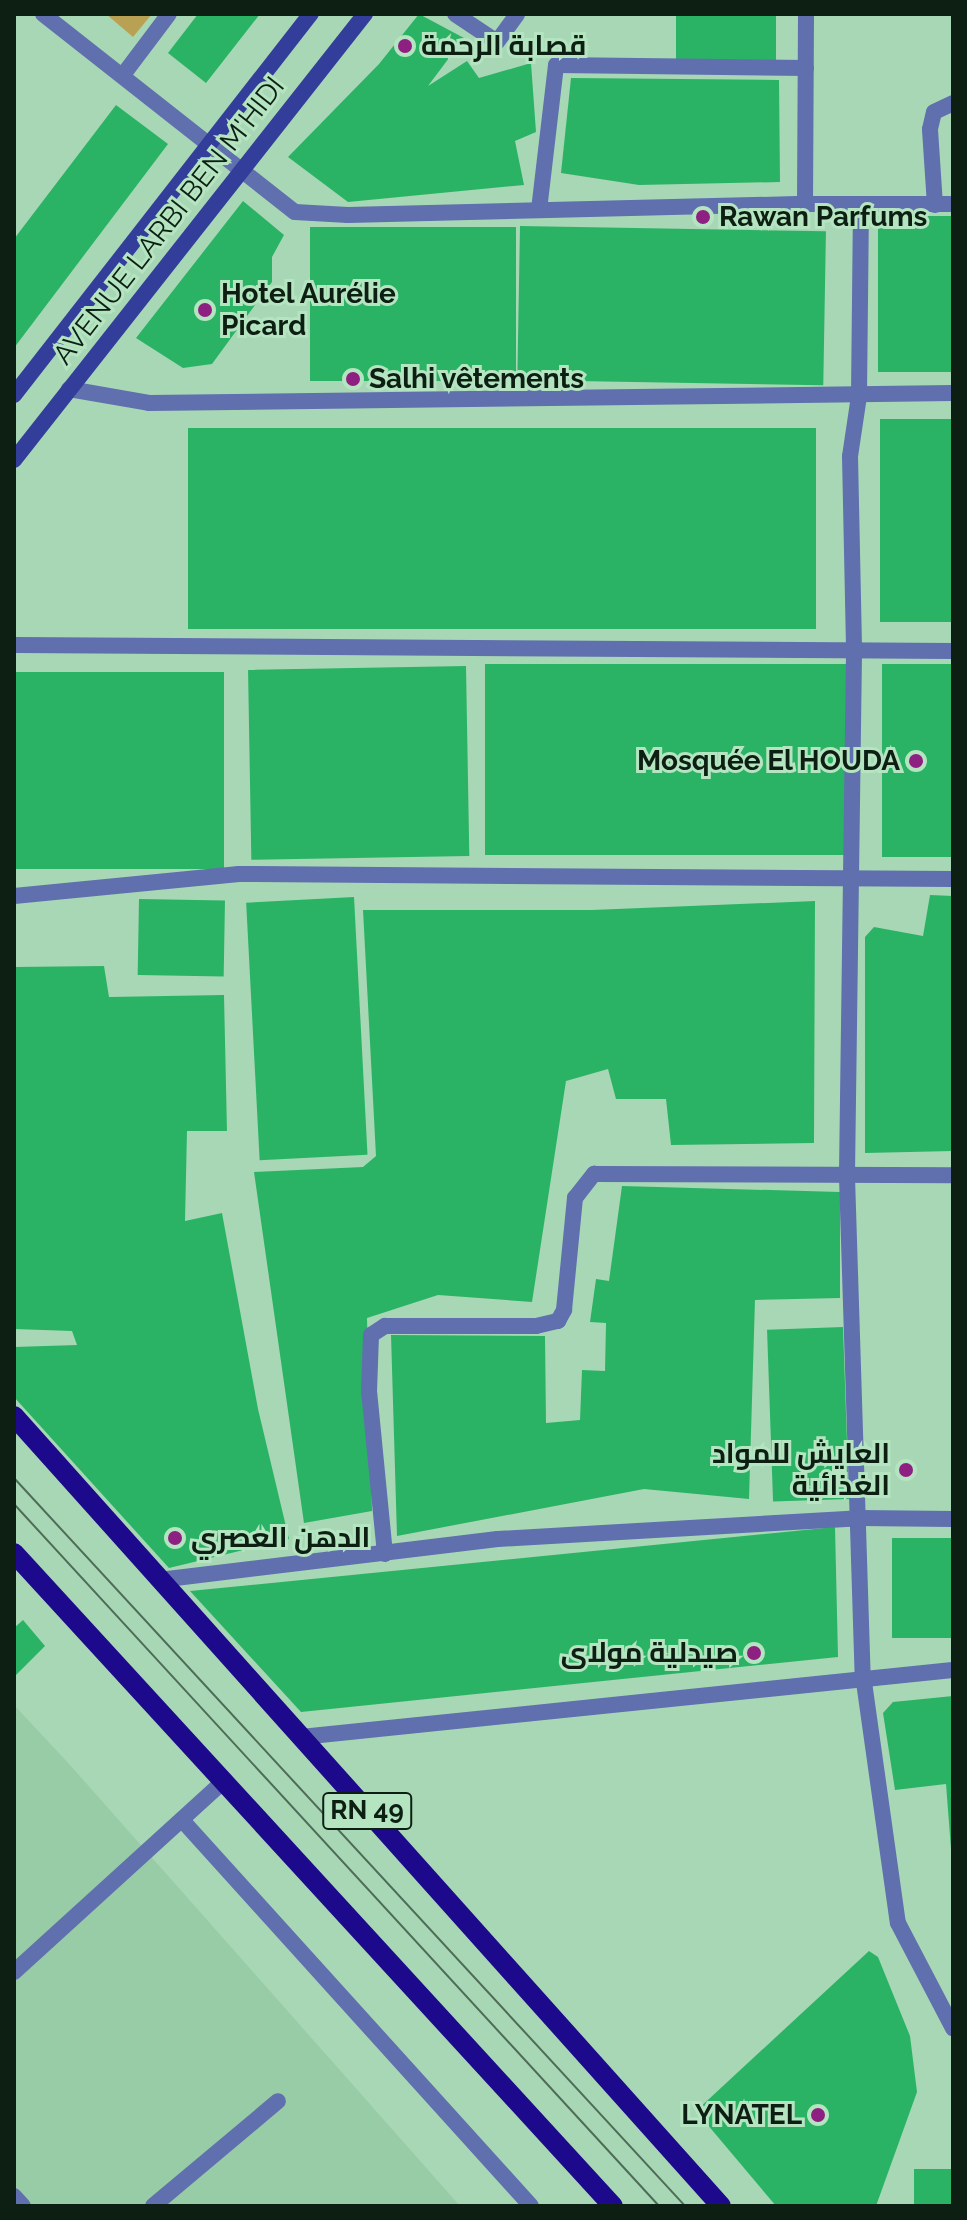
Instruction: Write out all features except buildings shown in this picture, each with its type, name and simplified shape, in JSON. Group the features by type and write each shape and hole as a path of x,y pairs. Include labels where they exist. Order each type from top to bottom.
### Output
{"main road":[{"name":"AVENUE LARBI BEN M'HIDI","path":"14,395 311,14"},
{"name":"AVENUE LARBI BEN M'HIDI","path":"14,460 365,14"},
{"name":"RN 49","path":"14,1416 721,2206"},
{"name":"RN 49","path":"14,1553 613,2206"}],"street":[{"path":"43,14 211,142 295,212 953,204"},
{"path":"123,75 169,14"},
{"path":"455,14 497,42 517,14"},
{"path":"805,204 806,14"},
{"path":"539,210 556,65 806,68"},
{"path":"935,205 930,129 934,112 953,103"},
{"path":"861,204 859,396 850,456 854,653 847,1177 863,1675 898,1923 950,2020"},
{"path":"69,389 149,403 953,393"},
{"path":"14,645 499,645 854,653 953,651"},
{"path":"14,896 239,874 851,882 953,879"},
{"path":"385,1554 369,1392 368,1344 377,1330 536,1326 558,1321 564,1310 575,1198 594,1174 953,1175"},
{"path":"159,1580 498,1539 859,1518 953,1519"},
{"path":"301,1737 863,1675 953,1670"},
{"path":"14,1972 225,1780"},
{"path":"182,1820 531,2206"},
{"path":"153,2206 278,2101"},
{"path":"14,2196 23,2206"}],"shaded area":[{"path":"106,14 152,14 133,37"},
{"path":"14,1705 70,1765 460,2206 14,2206"}],"tram line":[{"path":"14,1478 685,2206"},
{"path":"14,1504 659,2206"}],"place":[{"name":"قصابة الرحمة","path":"405,46"},
{"name":"Rawan Parfums","path":"703,217"},
{"name":"Hotel Aurélie Picard","path":"205,310"},
{"name":"Salhi vêtements","path":"353,379"},
{"name":"Mosquée El HOUDA","path":"916,761"},
{"name":"العايش للمواد الغذائية","path":"906,1470"},
{"name":"الدهن العصري","path":"175,1538"},
{"name":"صيدلية مولاى","path":"754,1653"},
{"name":"LYNATEL","path":"818,2115"}]}
